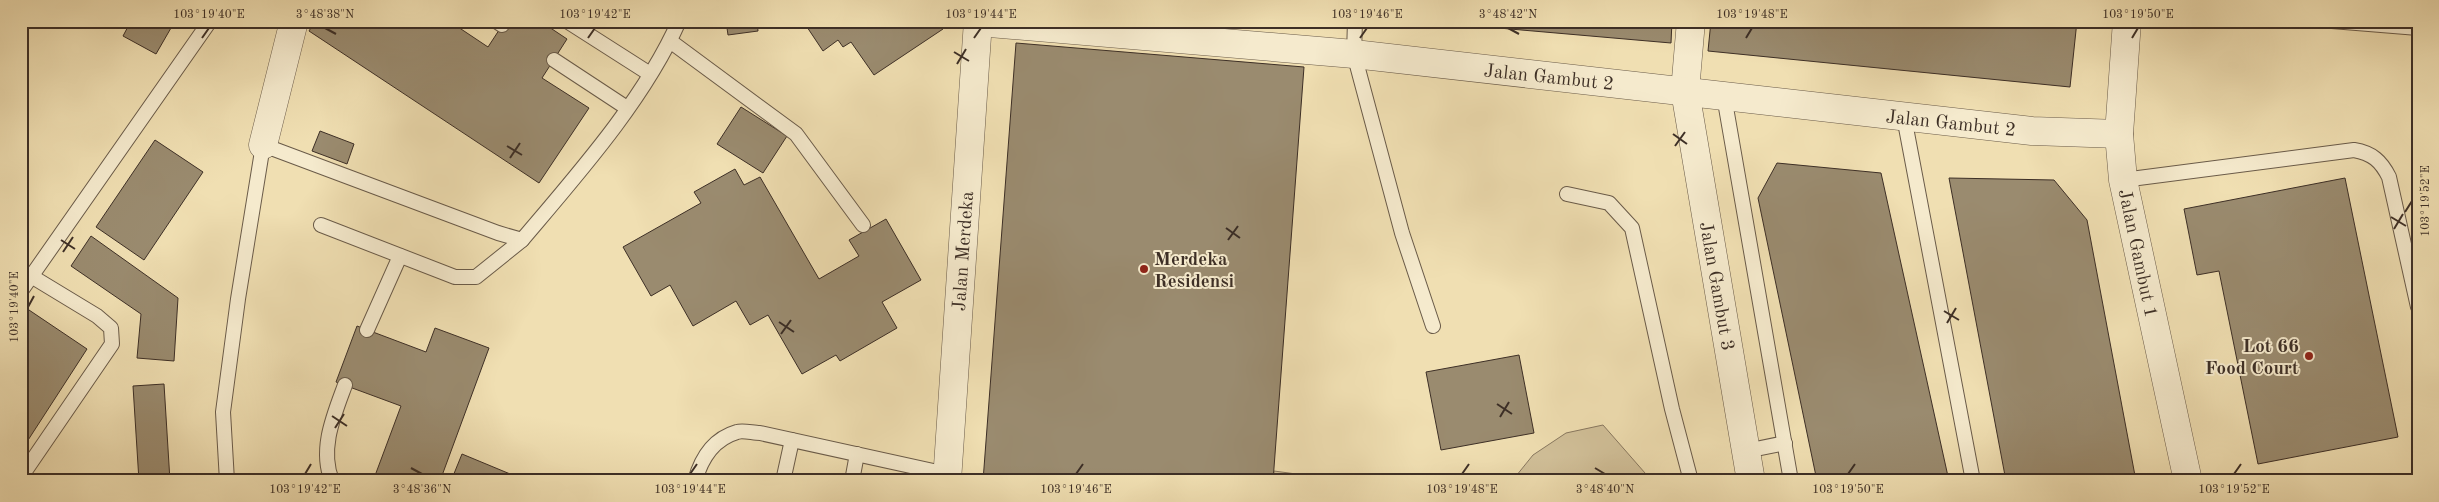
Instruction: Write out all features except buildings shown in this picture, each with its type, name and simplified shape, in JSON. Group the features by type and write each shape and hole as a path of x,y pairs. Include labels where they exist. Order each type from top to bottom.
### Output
{"street":[{"path":"264,145 294,21"},
{"name":"Jalan Gambut 3","path":"1691,21 1686,91 1751,481"},
{"name":"Jalan Gambut 1","path":"2127,21 2119,134 2123,180 2188,481"},
{"name":"Jalan Gambut 2","path":"978,22 1155,29 1904,118 2032,131 2119,134"},
{"name":"Jalan Merdeka","path":"947,477 978,22"}],"lane":[{"path":"21,291 210,21"},
{"path":"567,21 650,74"},
{"path":"321,225 455,277 476,277 522,240 563,191 627,108 650,74 670,41 678,21"},
{"path":"1356,21 1354,54 1402,234 1433,326"},
{"path":"2332,21 2418,28"},
{"path":"670,41 796,134 863,225"},
{"path":"554,60 627,108"},
{"path":"1724,96 1791,481"},
{"path":"1904,118 1973,481"},
{"path":"227,481 223,412 239,290 264,145 498,233 522,240"},
{"path":"2123,180 2354,150 2372,156 2380,162 2389,177 2418,307"},
{"path":"1567,194 1609,203 1632,228 1672,409 1691,481"},
{"path":"367,330 400,256"},
{"path":"21,477 112,344 111,328 97,316 31,276"},
{"path":"332,481 328,470 328,435 345,385"},
{"path":"694,481 698,467 715,443 738,432 792,440 947,477"},
{"path":"783,481 792,440"},
{"path":"1746,451 1785,443"},
{"path":"852,481 857,454"}],"shaded area":[{"path":"1603,425 1652,481 1512,481 1533,455 1566,433"},
{"path":"1274,471 1348,481 1273,481"}],"place":[{"name":"Merdeka Residensi","path":"1144,269"},
{"name":"Lot 66 Food Court","path":"2309,356"}]}
